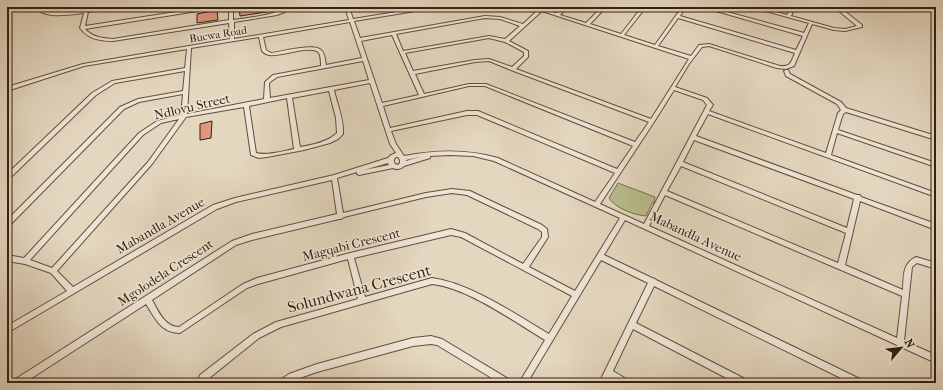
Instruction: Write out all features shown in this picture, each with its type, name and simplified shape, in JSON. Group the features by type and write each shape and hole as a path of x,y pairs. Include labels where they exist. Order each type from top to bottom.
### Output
{"street":[{"path":"35,7 39,11 49,14 86,11 110,7"},
{"path":"82,28 216,7"},
{"path":"231,7 232,41"},
{"path":"82,28 85,32 94,37 113,40 276,14 284,11 287,7"},
{"path":"347,7 393,144 403,160"},
{"name":"Bucwa Road","path":"7,89 83,65 434,7"},
{"path":"532,7 691,58"},
{"path":"557,15 565,7"},
{"path":"587,25 604,7"},
{"path":"622,35 644,7"},
{"path":"656,46 684,7"},
{"path":"704,7 804,35"},
{"path":"753,7 842,30 860,26 839,7"},
{"path":"788,17 793,7"},
{"path":"506,41 541,10"},
{"path":"82,28 86,11"},
{"path":"677,16 797,52"},
{"path":"358,40 491,17 500,18 524,26"},
{"path":"597,204 652,121 691,58 699,48 707,45 786,68 792,65 804,35 811,23"},
{"path":"393,33 422,95"},
{"path":"261,36 264,51 270,54 312,48 318,49 324,67"},
{"path":"403,52 484,38 493,38 522,47 527,53 513,69"},
{"path":"53,271 150,163 184,116 186,69 189,48"},
{"path":"267,101 266,84 271,78 286,73 364,60"},
{"path":"413,73 485,60 652,121"},
{"path":"7,177 94,94 108,84 186,69"},
{"path":"786,72 788,75 839,103 844,110 936,138"},
{"name":"Ndlovu Street","path":"25,261 146,130 159,122 372,81"},
{"path":"380,105 469,85 486,85 636,144"},
{"path":"246,105 252,154 261,156 329,142 337,138 340,133 330,88"},
{"path":"646,226 710,105 708,101 673,88"},
{"path":"7,224 122,108 138,101 185,92"},
{"path":"289,96 298,148"},
{"path":"828,155 841,113 844,110"},
{"path":"706,112 936,194"},
{"path":"388,130 467,113 478,113 618,172"},
{"path":"836,131 936,165"},
{"path":"693,137 936,226"},
{"path":"393,144 391,164 395,166"},
{"name":"Mabandla Avenue","path":"337,176 391,159 403,160 441,154 468,153 496,159 646,226 900,344 936,359"},
{"name":"Mabandla Avenue","path":"7,330 172,231 225,202 337,176 395,166 403,160"},
{"path":"680,163 850,232"},
{"path":"337,176 341,217"},
{"name":"Mgolodela Crescent","path":"17,383 234,243 252,237 437,193 452,191 468,193 487,201 545,231 545,237 525,268"},
{"path":"664,192 905,294"},
{"path":"841,266 858,197"},
{"path":"524,383 624,217"},
{"name":"Magqabi Crescent","path":"146,299 166,327 176,331 186,327 251,283 350,256 451,232 463,235 576,295"},
{"path":"350,256 362,300"},
{"path":"600,256 859,383"},
{"path":"7,258 25,261 53,271 72,291"},
{"path":"900,344 908,269 911,263 920,261 936,266"},
{"name":"Solundwana Crescent","path":"205,380 256,336 292,319 420,283 441,280 459,287 550,339"},
{"path":"603,383 653,281"},
{"path":"632,324 744,383"},
{"path":"283,383 292,377 317,368 413,342 431,340 439,342 507,383"},
{"path":"608,373 625,383"}],"green space":[{"path":"618,183 655,197 654,203 652,203 646,216 625,210 612,202 609,198"}],"building":[{"path":"239,7 244,7 244,9 253,7 273,7 273,11 240,16"},
{"path":"217,10 218,20 197,23 197,14"},
{"path":"212,121 211,138 200,140 200,124"}]}
